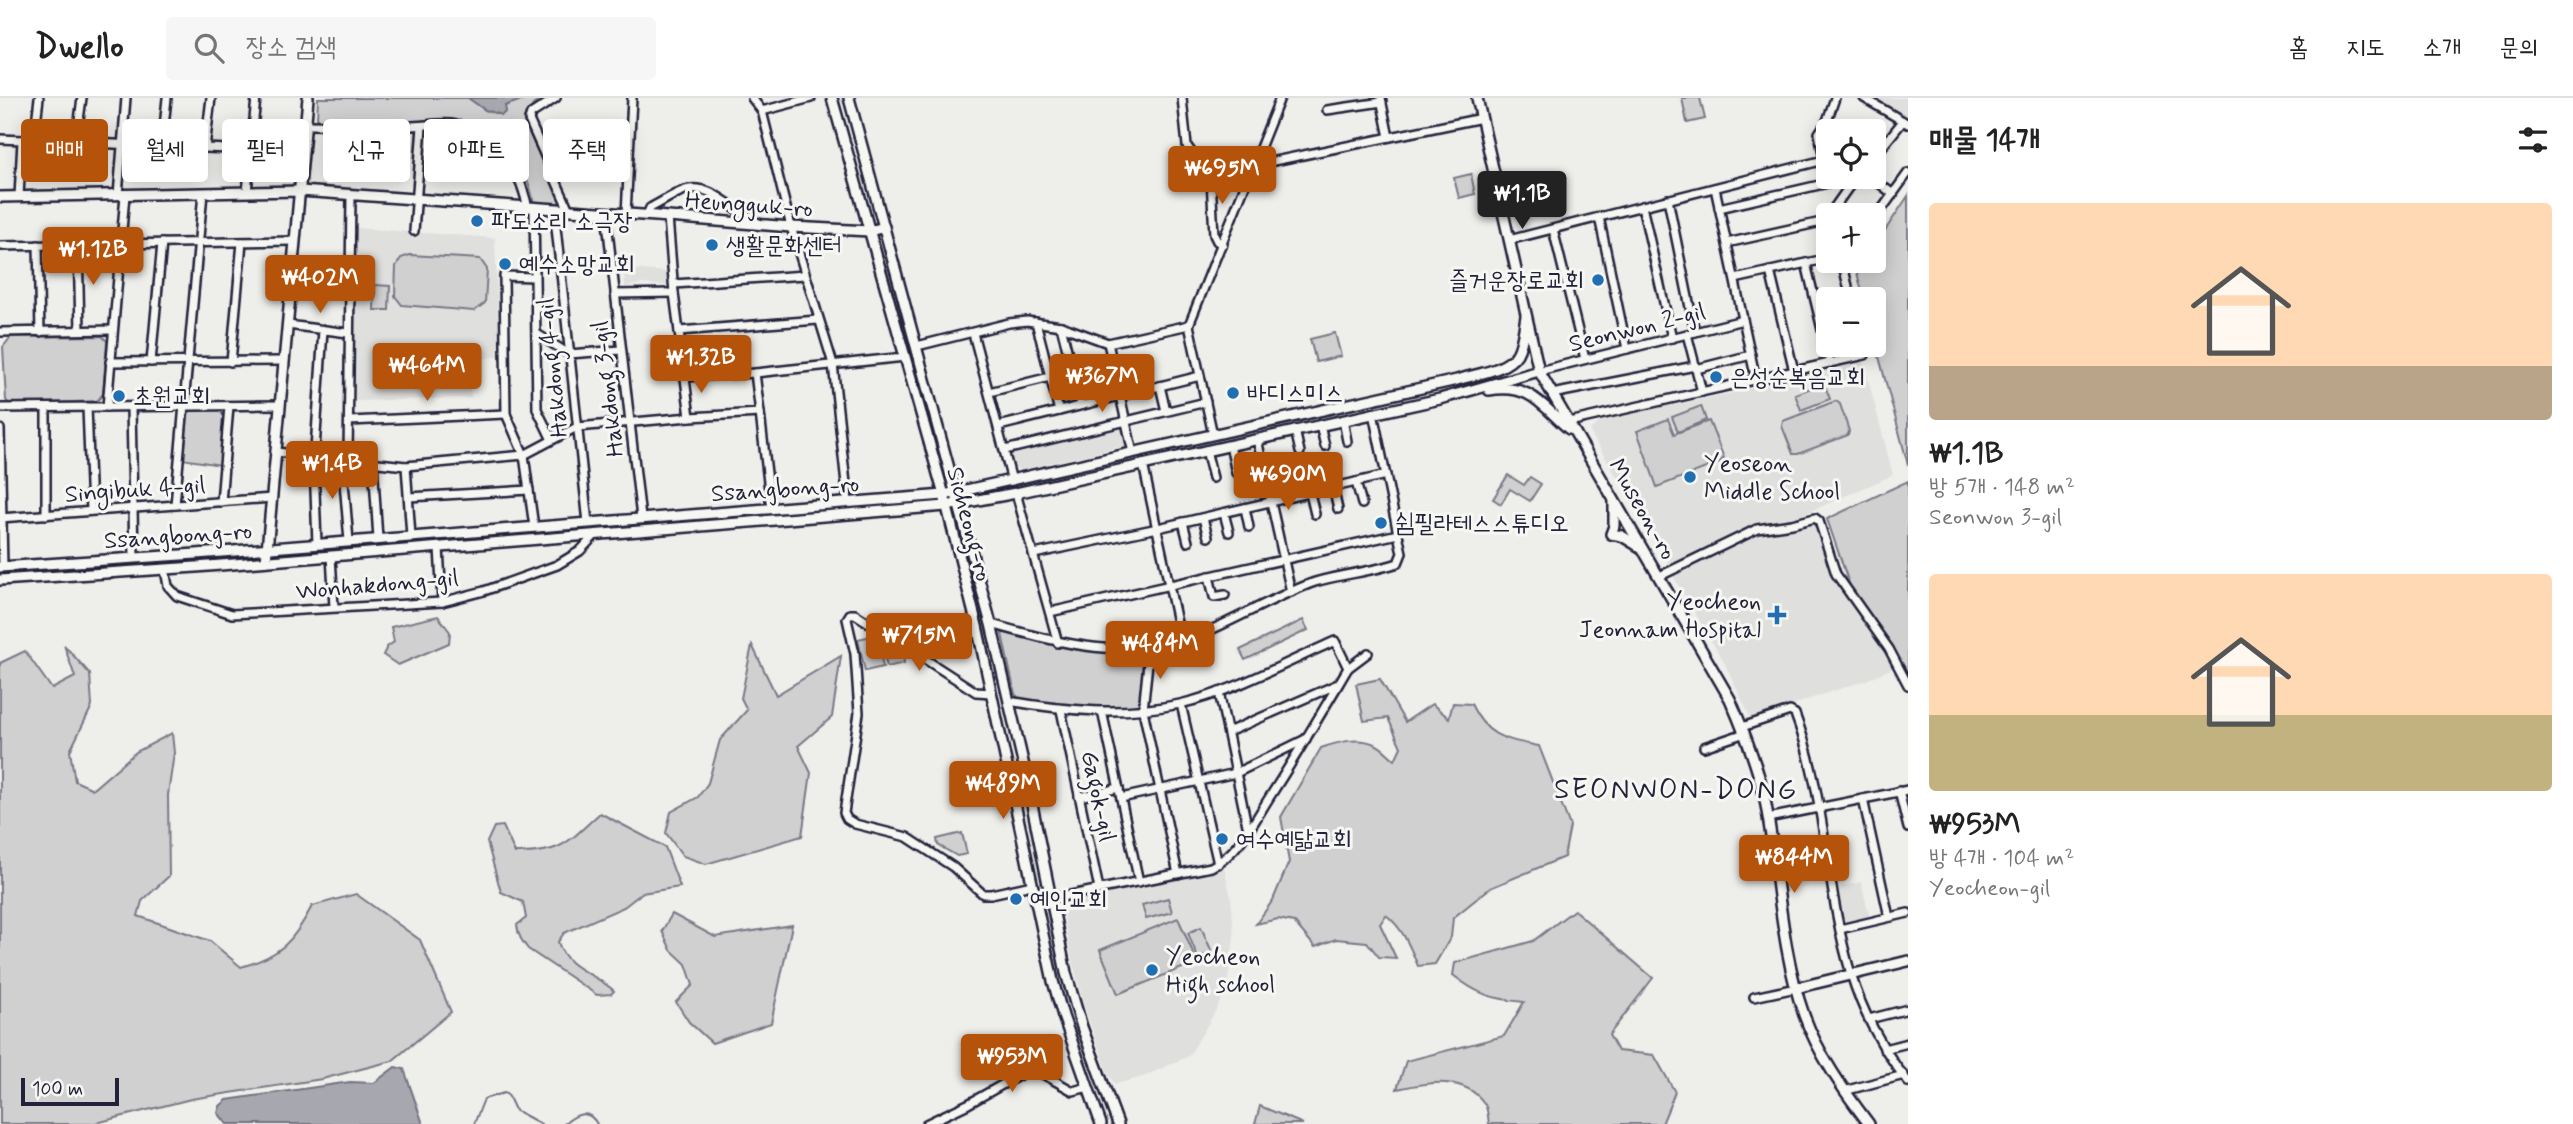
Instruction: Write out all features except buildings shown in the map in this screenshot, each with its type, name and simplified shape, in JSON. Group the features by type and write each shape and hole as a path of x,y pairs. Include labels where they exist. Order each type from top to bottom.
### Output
{"street":[{"path":"36,119 39,98"},
{"path":"79,119 82,98"},
{"path":"125,119 126,98"},
{"path":"165,119 167,98"},
{"path":"208,123 211,98"},
{"path":"254,119 256,98"},
{"path":"306,119 308,98"},
{"path":"556,98 531,114 529,120 569,210"},
{"path":"626,214 632,98"},
{"path":"752,98 762,111 790,227 833,364 848,502"},
{"path":"762,111 811,98"},
{"name":"Sicheong-ro","path":"832,98 944,495 992,693 1031,885 1063,1016 1101,1124"},
{"name":"Sicheong-ro","path":"849,98 991,624 1073,1000 1118,1124"},
{"path":"1182,98 1187,146 1211,179 1214,235 1217,241 1223,244"},
{"path":"1213,435 1189,325 1280,98"},
{"name":"Museon-ro","path":"1477,98 1539,371 1716,672 1743,730 1758,774 1768,818 1782,916 1796,988 1810,1029 1844,1091 1869,1124"},
{"path":"1828,119 1835,98"},
{"path":"1864,98 1906,123 1886,142"},
{"path":"1326,110 1381,100 1389,137"},
{"path":"1255,165 1482,118"},
{"path":"309,125 448,124 474,131 502,148 512,161 531,208 537,334 537,408 552,440"},
{"path":"414,232 422,126"},
{"path":"0,139 21,140"},
{"path":"19,197 21,159"},
{"path":"1509,240 1816,162"},
{"path":"1886,203 1908,173"},
{"path":"107,407 121,244 122,182"},
{"path":"247,192 248,182"},
{"path":"266,561 301,182"},
{"path":"1719,208 1816,184"},
{"name":"Seonwon 2-gil","path":"1715,188 1756,380"},
{"path":"647,215 650,208 681,192 697,189 719,197 745,217 763,224"},
{"path":"1886,189 1893,194"},
{"name":"Heungguk-ro","path":"0,197 300,191 790,227 870,231 884,227"},
{"path":"176,505 203,193"},
{"path":"349,541 345,459 349,421 351,195"},
{"path":"1668,200 1695,367 1702,392"},
{"path":"1643,206 1672,338"},
{"name":"Hakdong 4-gil","path":"554,209 587,523"},
{"name":"Hakdong 3-gil","path":"606,213 640,519"},
{"path":"668,217 674,293 690,417"},
{"path":"1600,217 1626,349"},
{"path":"1727,243 1816,221"},
{"path":"1553,229 1585,359"},
{"path":"0,246 295,241"},
{"path":"231,362 242,242"},
{"path":"151,362 162,243"},
{"path":"78,244 80,330"},
{"path":"38,245 40,332"},
{"path":"1734,279 1816,261"},
{"path":"1806,263 1830,363"},
{"path":"1770,271 1794,371"},
{"path":"674,284 806,275"},
{"path":"534,277 504,276 506,414 524,455 534,527"},
{"path":"615,294 674,293"},
{"name":"Ssangbong-ro","path":"1,567 944,495 1457,380 1504,365 1519,349 1526,316"},
{"path":"680,331 818,320"},
{"name":"Seonwon 2-gil","path":"1539,371 1744,320"},
{"path":"917,346 1009,323 1036,322 1061,326 1108,343 1189,325"},
{"path":"1036,322 1059,411"},
{"path":"288,325 348,333"},
{"path":"1061,326 1082,405"},
{"path":"0,332 113,330"},
{"path":"317,544 315,456 323,330"},
{"path":"973,333 1012,481"},
{"path":"537,334 569,354 621,350"},
{"path":"1108,343 1133,453"},
{"path":"1552,394 1751,355"},
{"path":"685,377 755,373 905,357"},
{"path":"1569,422 1856,357"},
{"path":"110,362 284,362"},
{"name":"Ssangbong-ro","path":"0,580 165,570 946,506 1016,493 1440,399 1539,371"},
{"path":"755,373 771,508"},
{"path":"999,426 1200,376"},
{"path":"989,392 1050,377"},
{"path":"1160,386 1166,411"},
{"path":"1440,399 1498,388 1520,390 1541,402 1577,435"},
{"path":"991,624 1058,643 1116,650 1161,645 1198,636 1316,582 1396,564 1402,555 1370,398"},
{"path":"1004,450 1206,402"},
{"path":"221,502 229,405"},
{"path":"0,408 281,405"},
{"path":"87,407 91,511"},
{"path":"131,407 134,558"},
{"path":"46,408 46,515"},
{"path":"276,452 406,466 524,455 577,427 760,413"},
{"path":"349,421 506,414"},
{"path":"1343,420 1347,441"},
{"path":"1320,425 1325,446"},
{"path":"0,429 1,567"},
{"path":"1295,430 1300,452"},
{"path":"1257,439 1291,592"},
{"path":"1230,445 1236,473"},
{"path":"1206,450 1213,478"},
{"path":"373,462 378,539"},
{"path":"1143,464 1181,641"},
{"path":"406,466 411,537"},
{"path":"1034,554 1386,475"},
{"path":"1356,482 1362,504"},
{"path":"1333,487 1338,509"},
{"path":"409,497 529,490"},
{"path":"1016,493 1058,643"},
{"path":"1310,493 1315,514"},
{"name":"Singibuk 4-gil","path":"1,518 272,498"},
{"path":"1614,499 1614,529 1611,534 1622,536 1643,548"},
{"path":"1245,508 1249,527"},
{"path":"1224,513 1229,532"},
{"path":"1660,576 1757,529 1792,524 1812,517 1819,522 1830,560 1841,582 1889,649 1908,685"},
{"path":"1203,518 1208,537"},
{"path":"1183,522 1188,542"},
{"name":"Wonhakdong-gil","path":"165,570 168,586 177,596 232,614 442,602 484,591 557,565 577,554 596,534"},
{"path":"1050,612 1398,534"},
{"path":"439,547 442,602"},
{"path":"331,556 334,607"},
{"path":"1209,576 1214,597 1225,595"},
{"path":"992,693 976,692 855,614 850,614 847,619 855,653 859,713 843,806 844,816 855,824 907,837 953,867 983,894 1031,885"},
{"name":"Gagok-gil","path":"1009,701 1061,710 1102,711 1143,710 1181,704 1219,692 1335,641 1348,668"},
{"path":"1161,645 1148,663 1143,710 1178,874"},
{"path":"1051,899 1211,867 1218,863 1248,830 1308,738 1348,668 1368,653"},
{"path":"1228,733 1338,684"},
{"path":"1219,692 1248,830"},
{"path":"1181,704 1218,863"},
{"name":"Gagok-gil","path":"1061,710 1099,889"},
{"path":"1704,747 1790,710 1794,712 1812,768 1821,808 1840,929 1851,975 1868,1019 1884,1049 1906,1077 1844,1091"},
{"name":"Gagok-gil","path":"1102,711 1139,882"},
{"path":"1121,799 1236,773 1308,738"},
{"path":"1010,779 1026,775"},
{"path":"1079,797 1119,788"},
{"path":"1768,818 1908,790"},
{"path":"1899,791 1908,828"},
{"path":"1863,799 1889,917"},
{"path":"1840,929 1908,913"},
{"path":"1755,997 1908,961"},
{"path":"1868,1019 1908,1009"},
{"path":"1884,1049 1908,1043"},
{"path":"926,1124 1032,1068 1073,1091 1102,1082"}],"shaded area":[{"path":"318,98 543,98 533,105 525,119 317,119"},
{"path":"468,98 527,98 505,106 506,111 502,115 485,110"},
{"path":"1682,98 1700,98 1705,119 1687,123"},
{"path":"1871,98 1908,98 1908,120"},
{"path":"529,132 543,162 543,182 552,182 563,206 534,203 530,188"},
{"path":"1471,174 1475,194 1459,198 1454,178"},
{"path":"1908,196 1908,465 1879,357 1886,357 1886,287 1861,287 1857,273 1886,273 1886,229"},
{"path":"356,228 495,238 499,356 468,361 471,398 352,401"},
{"path":"410,255 480,259 487,269 485,303 474,311 402,305 395,296 396,266 401,258"},
{"path":"619,268 669,272 670,286 641,284 625,287 625,277 621,275"},
{"path":"375,285 390,286 389,310 374,310"},
{"path":"1335,333 1341,356 1316,362 1310,339"},
{"path":"102,336 107,341 103,394 97,401 10,405 6,400 3,347 11,337"},
{"path":"1863,359 1893,475 1793,519 1740,530 1670,566 1590,432 1591,429 1604,419 1728,394"},
{"path":"1824,383 1830,399 1801,410 1795,394"},
{"path":"1836,401 1840,404 1848,435 1793,454 1782,426 1783,421"},
{"path":"1701,406 1706,420 1678,432 1672,417"},
{"path":"216,409 224,415 221,465 182,459 185,416 192,410"},
{"path":"1668,419 1674,434 1709,421 1724,458 1719,463 1657,487 1637,431"},
{"path":"1124,425 1128,442 1125,446 1020,470 1014,467 1010,453"},
{"path":"1508,475 1524,485 1530,477 1541,484 1530,501 1510,489 1501,504 1493,499"},
{"path":"1908,481 1908,679 1852,592 1827,519"},
{"name":"Yeocheon Jeonnam Hospital","path":"1811,523 1815,525 1832,579 1883,646 1893,668 1866,680 1751,719 1725,664 1673,576 1745,539"},
{"path":"438,616 450,632 449,643 398,665 383,655 387,647 394,642 391,627"},
{"path":"1303,620 1308,630 1245,660 1240,650"},
{"path":"1008,631 1081,650 1118,653 1155,649 1145,661 1140,706 1090,708 1021,700 1015,694 1002,634"},
{"path":"876,635 883,667 865,671 858,639"},
{"path":"881,642 903,655 904,663 887,667"},
{"path":"64,645 90,674 92,706 70,751 75,781 93,789 136,752 172,733 174,753 168,795 169,876 142,901 138,916 210,941 241,967 266,958 284,946 299,929 312,906 356,894 420,940 451,1012 392,1061 322,1079 191,1099 92,1124 0,1124 0,663 25,651 52,689 75,677"},
{"path":"752,645 776,695 841,656 832,717 798,746 811,773 802,836 706,864 683,856 666,833 671,812 698,797 708,783 720,740 747,710 741,698"},
{"path":"1380,679 1405,722 1432,704 1449,718 1453,703 1471,704 1484,724 1498,735 1539,746 1570,826 1564,857 1490,888 1453,918 1451,937 1435,964 1418,966 1401,932 1386,915 1380,924 1396,958 1379,957 1367,942 1336,939 1315,947 1294,922 1278,919 1256,924 1273,900 1289,862 1281,817 1321,748 1356,740 1370,742 1395,760 1401,747 1388,718 1364,721 1356,684"},
{"path":"600,813 665,847 680,887 642,893 624,907 564,933 558,942 568,959 614,991 611,994 597,995 528,949 519,935 517,925 526,918 523,902 501,892 487,842 494,827 503,826 515,853 544,851 571,839"},
{"path":"962,833 967,854 957,856 938,845 937,839"},
{"name":"Yeocheon High school","path":"1224,867 1231,898 1234,936 1227,988 1216,1010 1189,1056 1143,1077 1115,1084 1109,1076 1085,1009 1061,902 1208,874"},
{"path":"1861,882 1870,918 1844,922 1838,887"},
{"path":"1168,898 1172,912 1146,919 1142,905"},
{"path":"1574,910 1653,978 1609,1035 1618,1051 1654,1055 1675,1092 1662,1124 1489,1124 1484,1103 1466,1088 1455,1084 1432,1083 1397,1089 1406,1061 1504,1036 1524,1002 1478,992 1453,975 1455,963 1533,941"},
{"path":"672,914 715,937 792,925 771,1023 712,1043 689,1022 676,1002 693,985 686,964 671,950 662,931"},
{"path":"1178,918 1197,962 1118,994 1100,950"},
{"path":"1201,927 1212,952 1198,958 1188,933"},
{"path":"395,1067 404,1069 423,1124 227,1124 218,1113 220,1106 227,1100 350,1082 374,1083"},
{"path":"1260,1106 1303,1124 1255,1124"}],"waterway":[{"path":"474,1124 484,1099 504,1093 508,1095 515,1110 541,1124"},
{"path":"564,1124 582,1114 590,1116 597,1124"}],"place":[{"name":"파도소리 소극장","path":"477,221"},
{"name":"생활문화센터","path":"712,245"},
{"name":"예수소망교회","path":"505,264"},
{"name":"즐거운장로교회","path":"1598,280"},
{"name":"은성순복음교회","path":"1716,377"},
{"name":"바디스미스","path":"1233,393"},
{"name":"초원교회","path":"119,396"},
{"name":"Yeoseon Middle School","path":"1690,477"},
{"name":"쉼필라테스스튜디오","path":"1381,523"},
{"name":"Yeocheon Jeonnam Hospital","path":"1777,615"},
{"name":"여수예닮교회","path":"1222,839"},
{"name":"예인교회","path":"1016,899"},
{"name":"Yeocheon High school","path":"1152,970"}],"district":[{"name":"SEONWON-DONG","path":"1676,788"}]}
